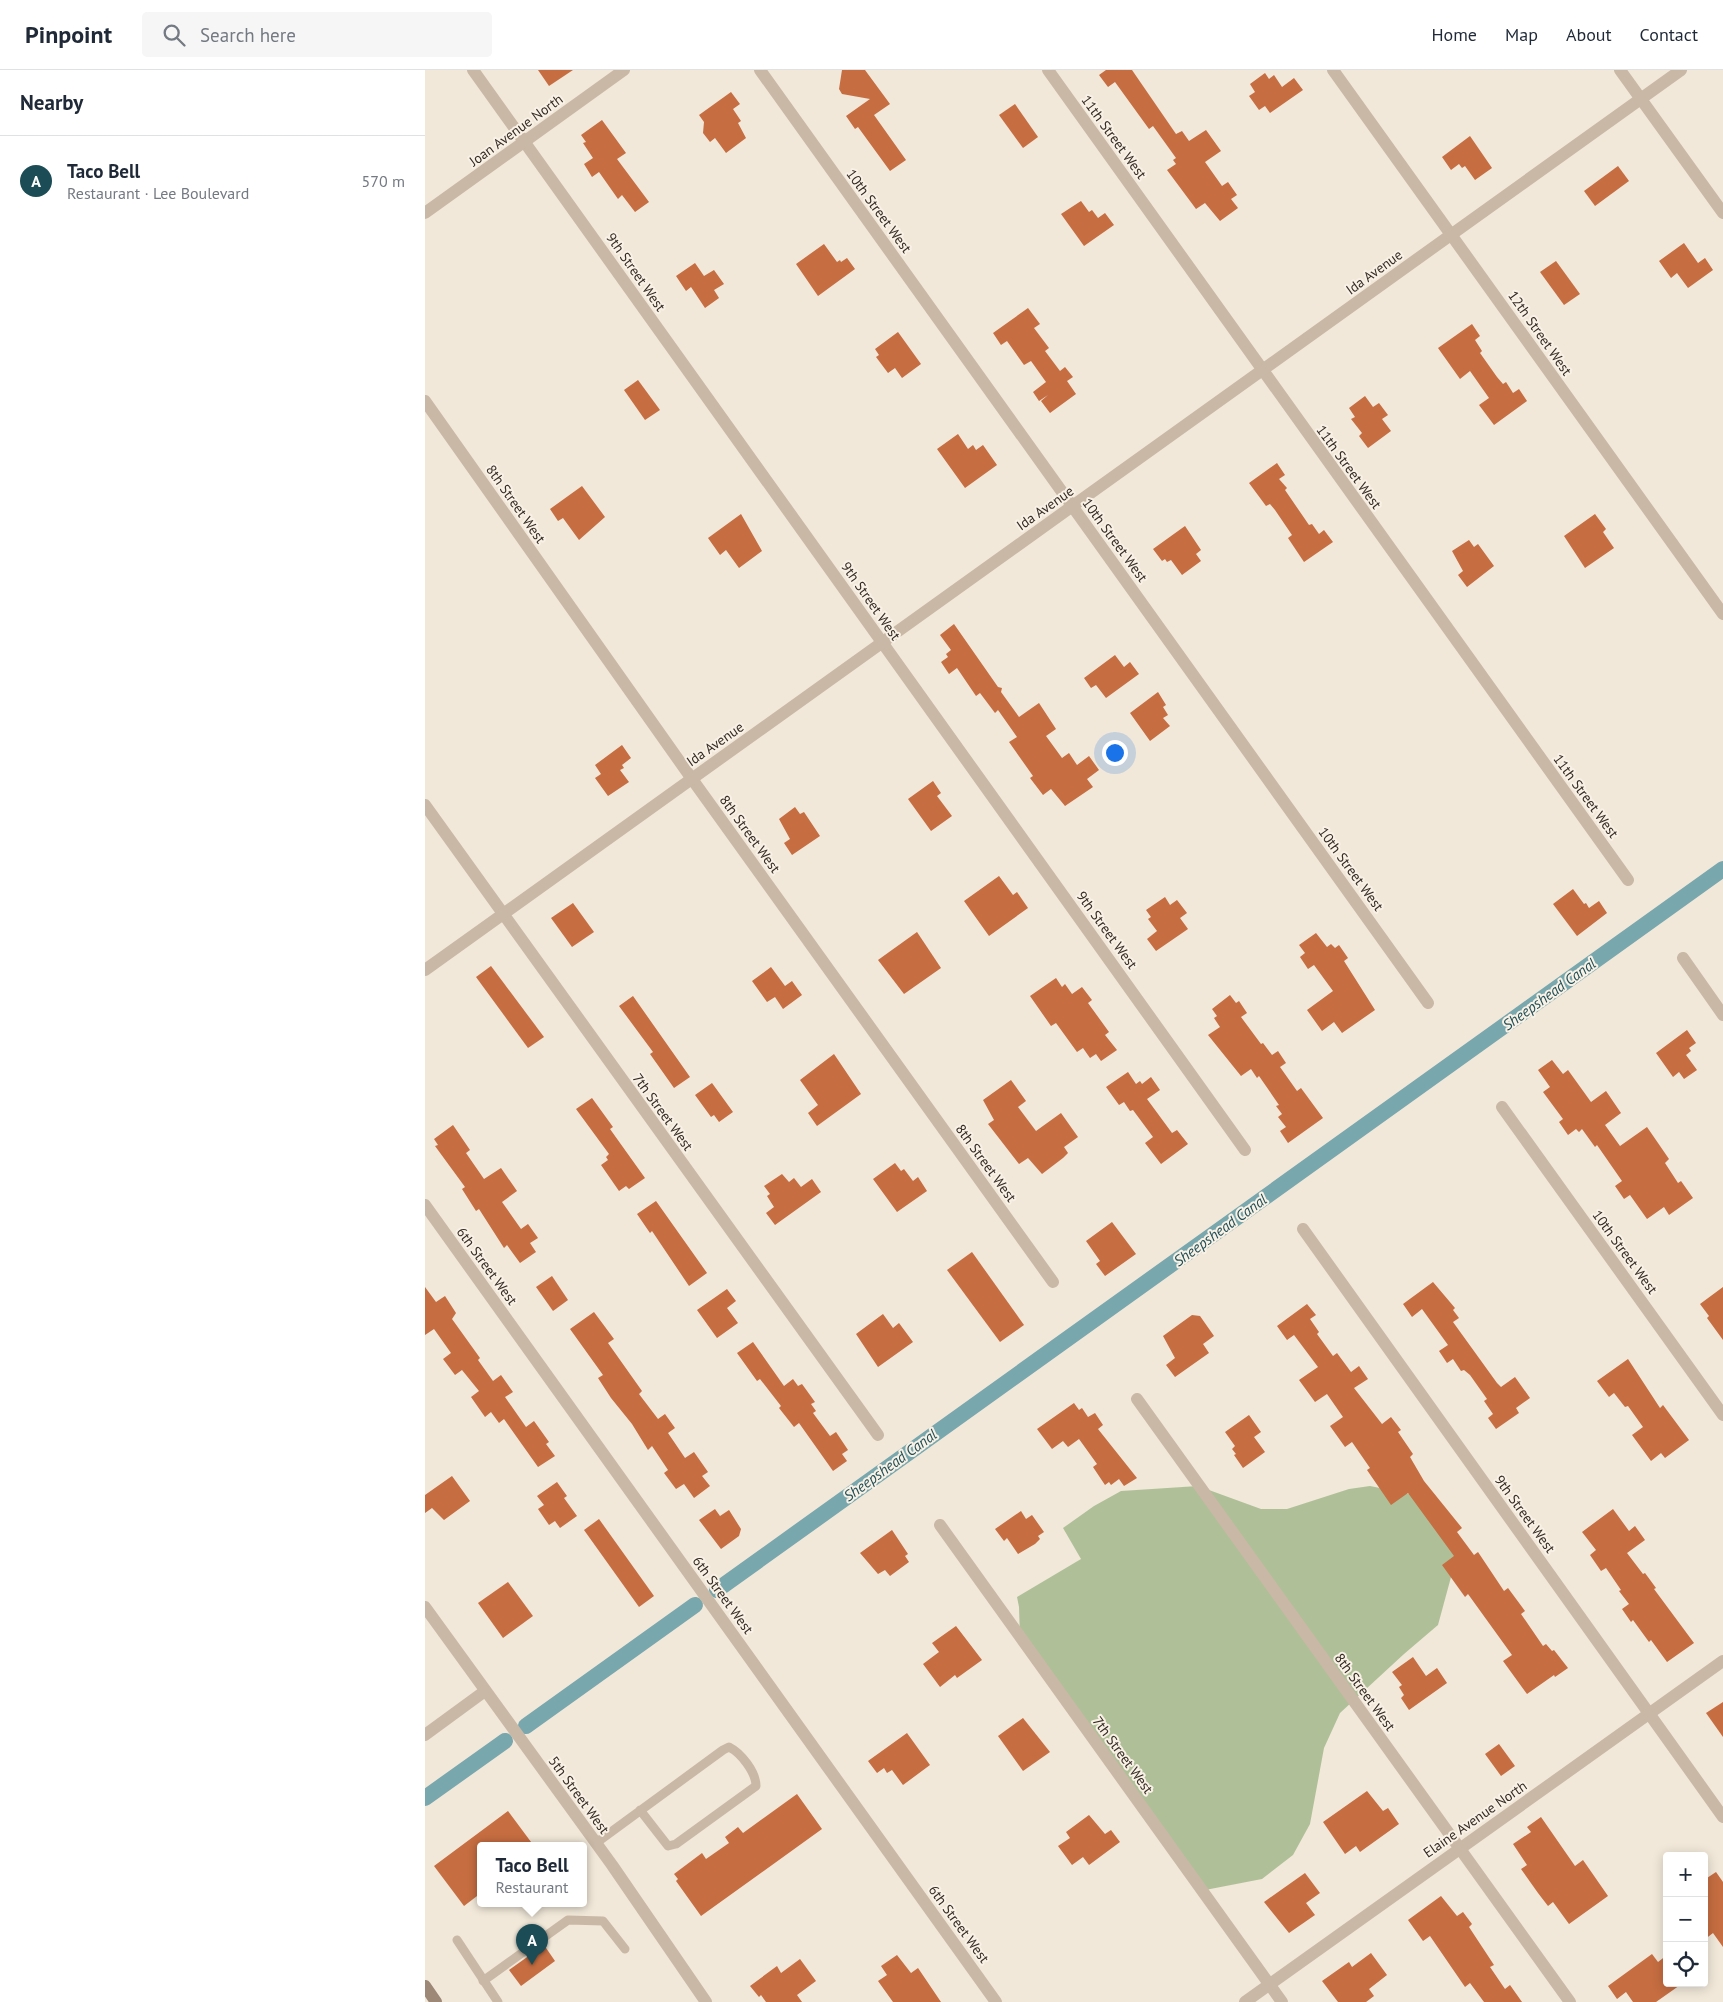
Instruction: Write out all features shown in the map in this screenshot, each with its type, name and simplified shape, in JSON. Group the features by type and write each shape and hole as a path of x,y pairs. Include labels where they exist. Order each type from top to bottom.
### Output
{"main road":[{"path":"425,1986 436,2002"}],"street":[{"name":"9th Street West","path":"473,70 1245,1150"},
{"name":"Joan Avenue North","path":"425,213 624,70"},
{"name":"10th Street West","path":"760,70 1428,1003"},
{"name":"11th Street West","path":"1047,70 1628,880"},
{"name":"12th Street West","path":"1333,70 1723,614"},
{"path":"1620,70 1723,213"},
{"name":"Ida Avenue","path":"425,970 1681,70"},
{"name":"8th Street West","path":"425,401 692,779 1053,1282"},
{"name":"7th Street West","path":"425,806 878,1436"},
{"path":"1683,958 1723,1015"},
{"name":"10th Street West","path":"1502,1107 1723,1415"},
{"name":"6th Street West","path":"425,1206 996,2002"},
{"name":"9th Street West","path":"1303,1229 1723,1817"},
{"name":"8th Street West","path":"1137,1399 1570,2002"},
{"name":"7th Street West","path":"940,1525 1282,2002"},
{"name":"5th Street West","path":"426,1610 596,1843 706,2002"},
{"name":"Elaine Avenue North","path":"1245,2002 1723,1660"},
{"path":"425,1735 485,1691"}],"lane":[{"path":"596,1843 640,1810 729,1747 736,1751 756,1777 756,1786 676,1844 668,1846 640,1810"},
{"path":"483,1981 568,1920 603,1921 625,1949"},
{"path":"457,1940 497,2002"}],"green space":[{"path":"1198,1486 1261,1509 1287,1509 1349,1489 1370,1486 1410,1494 1457,1555 1438,1625 1340,1713 1324,1748 1310,1824 1293,1855 1262,1879 1200,1891 1020,1638 1017,1597 1081,1559 1063,1528 1094,1506 1121,1491"}],"building":[{"path":"538,70 573,70 549,86"},
{"path":"842,70 865,70 890,104 874,115 906,160 890,171 858,127 855,129 846,116 870,99 842,94 839,89"},
{"path":"1106,70 1132,70 1176,134 1182,131 1189,141 1206,130 1221,151 1205,162 1222,186 1228,182 1237,195 1231,199 1238,208 1220,221 1205,203 1196,209 1167,170 1176,164 1173,160 1176,158 1153,126 1149,129 1115,82 1108,87 1099,75"},
{"path":"1265,73 1269,79 1274,75 1282,87 1294,78 1303,90 1270,113 1265,106 1259,110 1249,96 1255,92 1250,84"},
{"path":"731,92 740,104 733,109 741,121 738,123 746,138 726,153 715,138 710,142 703,133 704,122 699,115"},
{"path":"1015,104 1038,137 1023,148 999,115"},
{"path":"602,120 626,153 617,159 649,202 635,212 622,195 618,199 599,172 592,177 584,164 593,158 583,143 586,142 581,135"},
{"path":"1470,136 1492,168 1475,180 1465,166 1462,168 1459,164 1451,170 1442,157"},
{"path":"1618,166 1629,181 1595,206 1584,191"},
{"path":"1081,201 1089,212 1092,210 1098,218 1105,213 1114,225 1084,246 1061,214"},
{"path":"1684,243 1698,263 1705,258 1713,270 1688,288 1677,273 1671,278 1659,261"},
{"path":"824,244 837,262 847,258 855,269 818,296 796,264"},
{"path":"1556,261 1580,294 1564,305 1540,272"},
{"path":"695,263 704,276 714,270 724,284 714,290 719,298 705,308 691,287 686,291 676,276"},
{"path":"1028,308 1040,324 1034,328 1049,348 1045,351 1060,371 1065,367 1073,377 1067,381 1076,394 1050,413 1041,401 1048,395 1039,401 1033,392 1046,382 1031,361 1024,365 1007,341 1001,345 993,333"},
{"path":"1472,324 1480,336 1475,340 1482,351 1480,353 1497,377 1503,384 1506,382 1513,393 1519,389 1527,401 1494,425 1479,405 1489,398 1470,371 1460,379 1438,348"},
{"path":"898,332 921,364 902,378 895,368 888,373 876,357 879,355 875,349"},
{"path":"638,380 660,410 645,420 624,390"},
{"path":"1365,396 1373,407 1379,403 1388,415 1382,419 1391,431 1368,448 1359,436 1362,433 1351,419 1355,417 1349,408"},
{"path":"958,434 968,449 973,445 976,450 983,445 997,465 965,488 937,449"},
{"path":"1277,463 1285,475 1279,479 1287,488 1285,490 1309,525 1312,524 1319,534 1324,530 1333,542 1304,562 1288,538 1292,535 1275,510 1270,504 1266,506 1249,483"},
{"path":"582,486 605,517 579,540 563,518 558,521 550,509"},
{"path":"741,514 762,551 739,568 726,550 720,555 708,538"},
{"path":"1595,514 1606,529 1603,532 1614,548 1585,568 1564,536"},
{"path":"1185,526 1201,550 1196,554 1201,561 1182,575 1171,560 1167,562 1165,559 1162,561 1153,549"},
{"path":"1469,540 1474,547 1478,544 1494,566 1467,587 1458,575 1463,571 1452,551"},
{"path":"954,624 998,687 1002,688 1001,692 1019,717 1039,703 1056,729 1046,736 1062,758 1069,753 1077,765 1089,756 1099,770 1087,779 1093,787 1065,806 1051,789 1043,795 1030,778 1033,776 1009,742 1017,737 998,710 995,713 980,693 976,696 957,668 949,674 941,662 948,657 946,654 951,650 940,635"},
{"path":"1115,655 1124,667 1130,662 1139,674 1106,698 1096,685 1091,688 1084,678"},
{"path":"1158,692 1166,705 1163,707 1168,715 1163,718 1170,726 1150,741 1130,713"},
{"path":"622,745 631,758 622,765 624,768 620,770 629,782 608,796 595,778 601,774 595,765"},
{"path":"933,781 941,793 937,796 952,816 931,831 908,799"},
{"path":"795,807 800,814 804,812 820,836 792,855 784,843 790,839 779,819"},
{"path":"999,876 1013,895 1017,892 1028,908 989,936 964,901"},
{"path":"1573,889 1589,908 1599,901 1607,913 1577,936 1553,904"},
{"path":"1165,897 1170,905 1177,900 1187,913 1180,918 1188,929 1156,951 1147,939 1157,931 1148,919 1151,917 1146,910"},
{"path":"573,903 594,932 572,947 551,918"},
{"path":"917,932 941,968 904,994 878,960"},
{"path":"1316,933 1327,947 1331,944 1335,948 1339,945 1348,958 1344,961 1375,1010 1342,1033 1334,1022 1322,1031 1307,1010 1333,991 1314,965 1308,969 1300,957 1305,953 1299,945"},
{"path":"491,966 544,1037 528,1048 476,977"},
{"path":"771,967 785,986 792,981 802,995 783,1009 775,997 767,1002 752,981"},
{"path":"1056,978 1062,987 1065,984 1072,994 1082,987 1092,1000 1088,1003 1109,1032 1105,1035 1117,1050 1101,1061 1096,1054 1090,1058 1083,1048 1077,1052 1056,1023 1051,1026 1030,996"},
{"path":"1230,995 1236,1003 1239,1001 1247,1013 1241,1017 1261,1044 1263,1043 1272,1055 1278,1051 1286,1063 1280,1067 1297,1091 1301,1088 1323,1118 1288,1143 1280,1131 1286,1127 1278,1117 1282,1114 1276,1106 1279,1105 1259,1076 1257,1078 1251,1069 1241,1076 1208,1035 1220,1027 1214,1018 1217,1016 1212,1009"},
{"path":"633,996 690,1077 674,1088 650,1054 653,1052 619,1006"},
{"path":"1687,1030 1696,1043 1689,1048 1691,1051 1686,1055 1697,1070 1684,1079 1679,1072 1673,1077 1656,1053"},
{"path":"834,1054 861,1094 817,1126 808,1113 818,1105 800,1080"},
{"path":"1552,1060 1563,1074 1568,1070 1591,1102 1606,1091 1621,1113 1605,1125 1620,1146 1647,1127 1669,1159 1665,1163 1678,1183 1681,1181 1693,1198 1669,1215 1664,1207 1647,1219 1630,1195 1624,1199 1615,1186 1622,1181 1597,1145 1595,1147 1582,1129 1579,1132 1576,1129 1568,1135 1559,1122 1563,1119 1543,1092 1550,1087 1538,1070"},
{"path":"1128,1072 1136,1084 1140,1081 1142,1084 1151,1077 1160,1090 1147,1099 1172,1133 1177,1130 1188,1144 1161,1164 1145,1143 1153,1137 1133,1110 1130,1111 1124,1102 1119,1105 1106,1087"},
{"path":"1011,1080 1026,1101 1018,1107 1036,1131 1061,1113 1078,1137 1064,1147 1068,1153 1042,1174 1028,1158 1019,1164 988,1124 994,1120 983,1100"},
{"path":"712,1083 733,1112 719,1122 714,1115 711,1117 695,1095"},
{"path":"592,1098 613,1127 610,1129 645,1178 629,1189 626,1186 619,1191 601,1165 608,1160 606,1157 609,1154 576,1109"},
{"path":"453,1125 470,1150 466,1153 484,1179 501,1168 517,1191 502,1202 521,1229 528,1224 538,1238 530,1243 536,1252 520,1263 507,1245 504,1248 479,1209 476,1211 462,1189 465,1187 435,1146 438,1145 434,1139"},
{"path":"895,1163 901,1171 904,1169 913,1181 918,1177 927,1191 897,1212 873,1179"},
{"path":"782,1174 789,1182 794,1178 801,1187 812,1179 821,1192 775,1225 766,1213 774,1207 767,1196 770,1194 764,1186"},
{"path":"656,1201 707,1273 689,1286 652,1231 650,1233 637,1214"},
{"path":"1112,1222 1136,1254 1105,1276 1096,1264 1100,1261 1086,1241"},
{"path":"972,1252 1024,1325 1000,1342 947,1270"},
{"path":"552,1276 568,1300 553,1311 536,1287"},
{"path":"1433,1282 1455,1308 1453,1310 1459,1318 1453,1322 1497,1383 1501,1387 1515,1377 1530,1398 1516,1408 1519,1413 1496,1429 1488,1418 1493,1414 1484,1401 1487,1399 1470,1375 1464,1370 1461,1371 1453,1359 1447,1363 1439,1351 1448,1345 1422,1309 1412,1317 1403,1304"},
{"path":"425,1287 436,1302 445,1296 456,1313 452,1319 480,1358 478,1360 493,1381 501,1375 513,1392 505,1397 526,1427 534,1421 549,1442 546,1444 555,1456 538,1467 504,1419 499,1423 491,1412 485,1417 471,1397 479,1391 462,1370 455,1375 443,1359 451,1353 434,1329 425,1335"},
{"path":"1723,1287 1723,1340 1707,1318 1709,1316 1700,1304"},
{"path":"727,1289 736,1301 727,1308 738,1323 717,1338 697,1310"},
{"path":"1307,1304 1316,1315 1310,1319 1319,1332 1317,1334 1333,1356 1337,1353 1351,1372 1359,1366 1368,1379 1354,1388 1382,1424 1391,1417 1401,1430 1398,1432 1413,1454 1410,1457 1424,1481 1462,1528 1457,1532 1474,1555 1478,1552 1504,1591 1508,1588 1525,1611 1521,1614 1543,1646 1546,1644 1552,1651 1554,1650 1568,1668 1555,1677 1554,1675 1527,1694 1503,1661 1512,1655 1468,1594 1465,1597 1442,1565 1454,1556 1408,1493 1391,1505 1367,1470 1370,1468 1352,1442 1345,1447 1330,1426 1343,1417 1327,1394 1315,1402 1299,1380 1318,1367 1294,1335 1287,1340 1277,1326"},
{"path":"594,1312 614,1339 608,1343 642,1391 639,1394 658,1419 665,1414 675,1428 668,1433 685,1458 694,1452 708,1472 702,1476 710,1486 694,1498 684,1484 676,1489 664,1473 668,1470 652,1446 648,1450 632,1424 611,1398 598,1378 603,1375 570,1329"},
{"path":"883,1314 893,1328 899,1323 913,1342 878,1367 856,1334"},
{"path":"1192,1315 1200,1316 1214,1336 1203,1344 1209,1353 1175,1377 1166,1365 1175,1358 1163,1336"},
{"path":"753,1342 784,1386 793,1379 798,1386 802,1384 815,1402 811,1404 816,1411 813,1413 830,1436 836,1432 848,1450 842,1454 847,1461 833,1471 799,1423 794,1427 779,1408 781,1406 760,1379 757,1381 737,1353"},
{"path":"1628,1359 1660,1408 1663,1405 1689,1440 1665,1458 1661,1453 1651,1461 1632,1435 1643,1427 1628,1406 1625,1407 1614,1393 1609,1397 1597,1381"},
{"path":"1074,1403 1079,1410 1082,1408 1088,1417 1095,1413 1103,1425 1098,1429 1137,1478 1124,1486 1119,1479 1111,1485 1109,1482 1105,1485 1093,1467 1097,1464 1079,1439 1068,1447 1063,1441 1052,1449 1037,1429"},
{"path":"1249,1415 1261,1432 1254,1437 1265,1452 1243,1468 1234,1455 1236,1454 1232,1449 1235,1446 1225,1432"},
{"path":"452,1476 470,1501 444,1520 432,1508 425,1513 425,1495"},
{"path":"557,1482 567,1496 564,1498 577,1516 560,1528 555,1521 549,1525 538,1509 544,1505 537,1496"},
{"path":"715,1509 720,1516 729,1510 741,1529 739,1536 721,1549 699,1520"},
{"path":"1613,1509 1629,1531 1635,1526 1645,1540 1627,1553 1643,1574 1645,1573 1656,1588 1654,1589 1694,1643 1667,1662 1633,1620 1631,1622 1622,1609 1629,1604 1619,1591 1621,1590 1606,1568 1601,1571 1590,1555 1596,1550 1582,1532"},
{"path":"1021,1511 1026,1519 1032,1515 1044,1532 1038,1536 1040,1539 1035,1544 1018,1554 1007,1538 1004,1541 995,1529"},
{"path":"599,1519 654,1596 639,1607 584,1530"},
{"path":"892,1530 908,1554 905,1556 909,1562 890,1576 885,1570 878,1574 860,1553"},
{"path":"508,1582 533,1616 503,1638 478,1603"},
{"path":"956,1626 982,1660 957,1678 955,1675 940,1687 923,1664 939,1652 932,1643"},
{"path":"1413,1657 1426,1676 1437,1668 1447,1683 1409,1710 1401,1698 1404,1695 1399,1687 1402,1685 1392,1672"},
{"path":"1723,1702 1723,1737 1706,1713"},
{"path":"1023,1718 1050,1752 1023,1771 998,1736"},
{"path":"907,1733 930,1765 903,1785 892,1770 887,1773 884,1768 877,1773 868,1761"},
{"path":"1499,1744 1515,1766 1501,1776 1485,1754"},
{"path":"1367,1791 1383,1811 1388,1808 1399,1824 1360,1852 1356,1846 1345,1854 1323,1822"},
{"path":"797,1794 822,1829 701,1916 676,1881 678,1879 674,1874 702,1853 706,1859 729,1843 725,1837 738,1827 743,1833"},
{"path":"508,1811 531,1842 477,1842 477,1896 464,1906 434,1866"},
{"path":"1089,1815 1105,1834 1111,1830 1120,1842 1089,1865 1083,1857 1072,1865 1058,1846 1070,1838 1066,1832"},
{"path":"1541,1817 1575,1866 1583,1860 1608,1896 1569,1924 1553,1902 1548,1906 1521,1869 1527,1865 1513,1844 1531,1832 1527,1827"},
{"path":"1716,1872 1723,1882 1723,1947 1713,1933 1708,1937 1708,1877"},
{"path":"1305,1873 1320,1893 1306,1903 1315,1915 1289,1933 1264,1902"},
{"path":"1441,1896 1457,1916 1463,1912 1472,1924 1469,1927 1494,1965 1490,1967 1505,1989 1510,1985 1522,2002 1484,2002 1470,1983 1465,1987 1430,1936 1423,1941 1408,1920"},
{"path":"544,1945 555,1961 521,1986 509,1970"},
{"path":"1371,1953 1387,1975 1369,1989 1374,1996 1366,2002 1338,2002 1322,1981 1349,1962 1352,1967"},
{"path":"1652,1954 1658,1962 1663,1958 1663,1987 1677,1987 1656,2002 1633,2002 1626,1992 1617,1999 1608,1986"},
{"path":"897,1955 911,1973 918,1968 941,2002 893,2002 878,1981 887,1975 881,1966"},
{"path":"800,1959 816,1981 797,1995 802,2002 766,2002 750,1986 777,1966 781,1973"}],"waterway":[{"name":"Sheepshead Canal","path":"717,1590 1723,869"},
{"name":"Sheepshead Canal","path":"526,1726 695,1605"},
{"name":"Sheepshead Canal","path":"425,1798 505,1741"}],"place":[{"name":"Taco Bell","path":"532,1965"}]}
